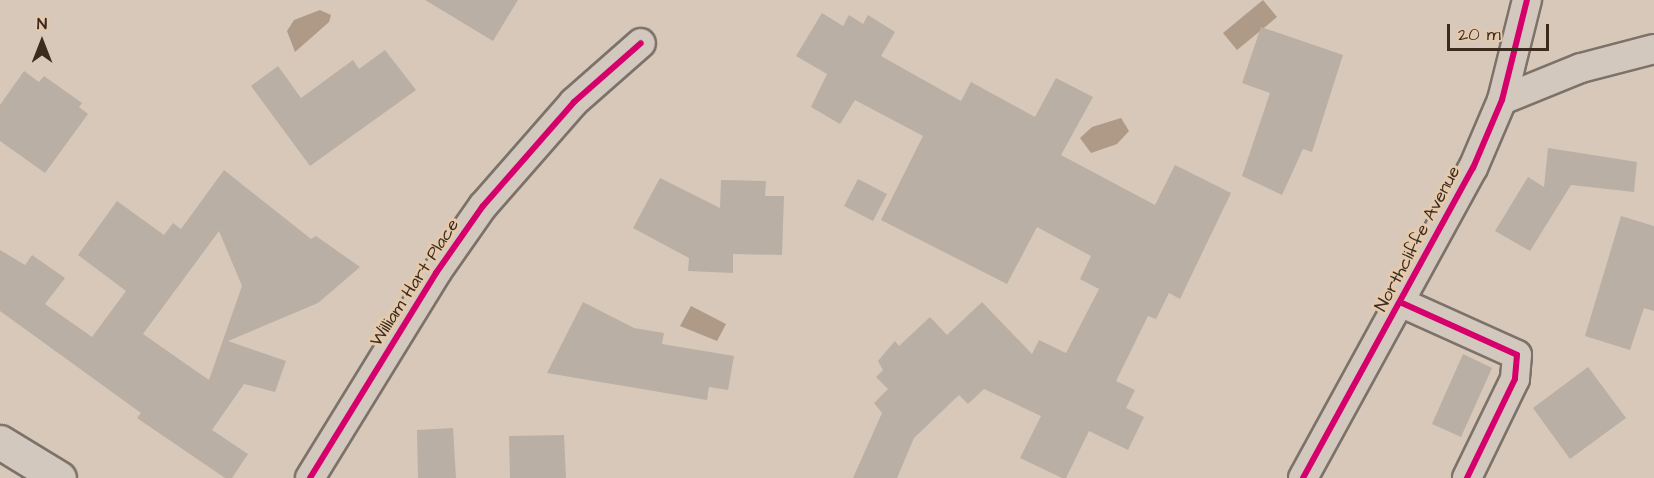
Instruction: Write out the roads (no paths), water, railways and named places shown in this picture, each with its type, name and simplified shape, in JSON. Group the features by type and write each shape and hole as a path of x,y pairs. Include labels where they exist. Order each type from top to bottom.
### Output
{"street":[{"name":"Northcliffe Avenue","path":"1303,478 1473,168 1502,100 1527,0"},
{"name":"William Hart Place","path":"310,478 436,273 483,206 574,102 641,43"},
{"path":"1502,100 1591,64 1654,49"},
{"path":"1401,303 1517,355 1515,379 1467,478"},
{"path":"0,442 59,478"}]}
